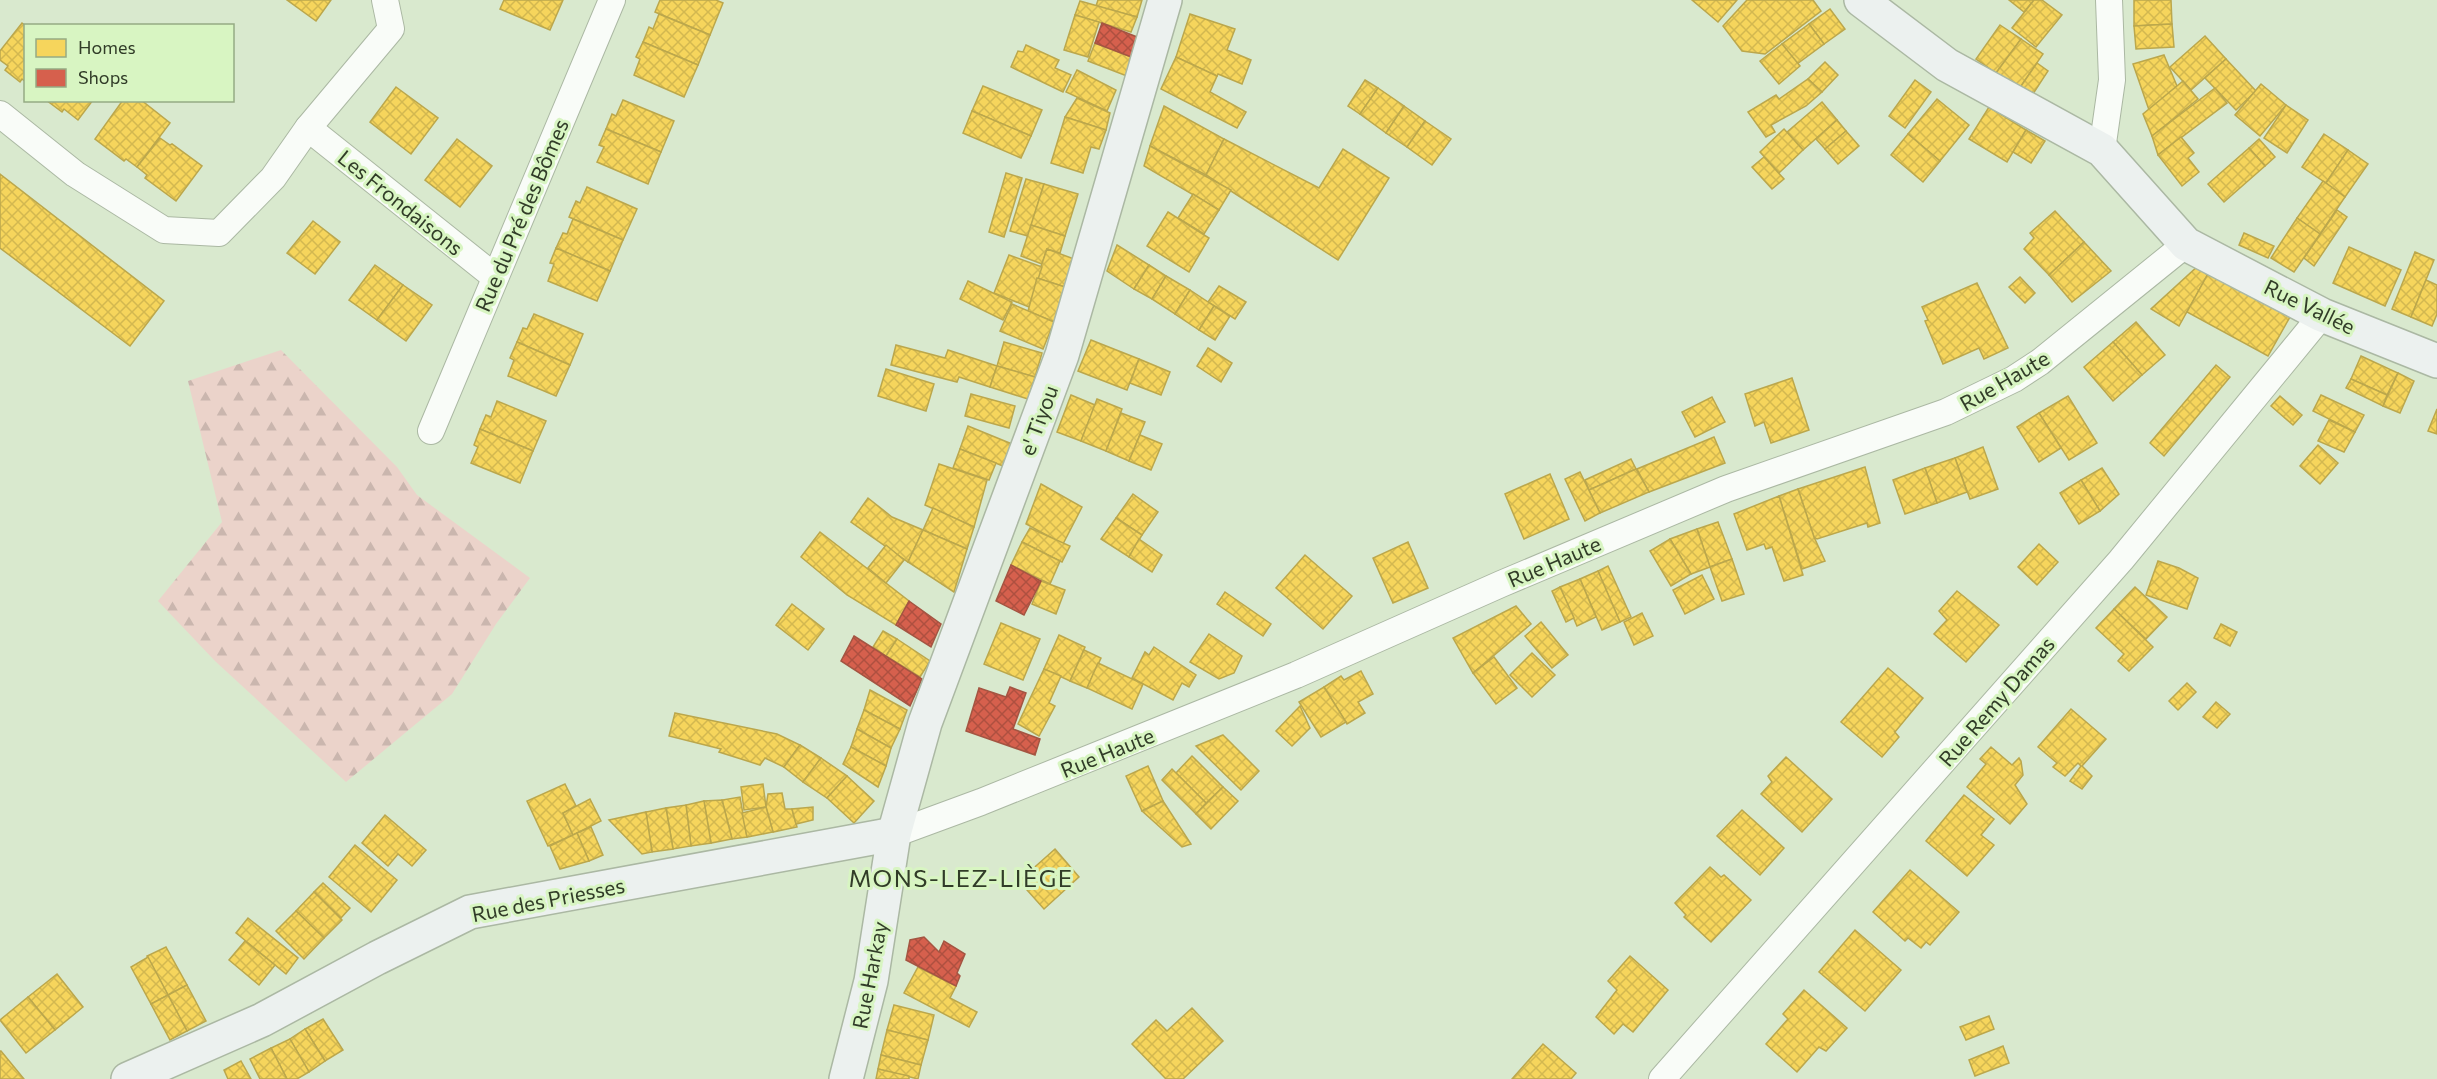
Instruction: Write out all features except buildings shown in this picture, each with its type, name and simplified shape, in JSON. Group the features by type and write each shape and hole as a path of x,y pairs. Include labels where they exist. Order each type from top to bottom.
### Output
{"street":[{"path":"0,114 75,174 164,230 219,233 273,178 308,128 391,29 385,0"},
{"name":"Rue du Pré des Bômes","path":"431,430 612,0"},
{"name":"e' Tiyou","path":"894,834 925,723 1062,355 1165,0"},
{"path":"1861,0 1947,65 2102,150 2186,244"},
{"path":"2102,150 2112,80 2109,0"},
{"name":"Les Frondaisons","path":"308,128 495,277"},
{"name":"Rue Haute","path":"894,834 981,802 1285,679 1726,489 1980,398 2040,362 2186,244"},
{"name":"Rue Vallée","path":"2186,244 2322,315 2437,362"},
{"name":"Rue Remy Damas","path":"1662,1079 2121,560 2322,315"},
{"name":"Rue des Priesses","path":"128,1079 262,1020 377,958 470,912 894,834"},
{"name":"Rue Harkay","path":"846,1079 871,981 894,834"}],"green space":[{"path":"281,350 397,467 417,495 530,578 496,624 452,694 346,782 215,661 158,601 222,522 188,381"}],"district":[{"name":"MONS-LEZ-LIÈGE","path":"961,877"}]}
